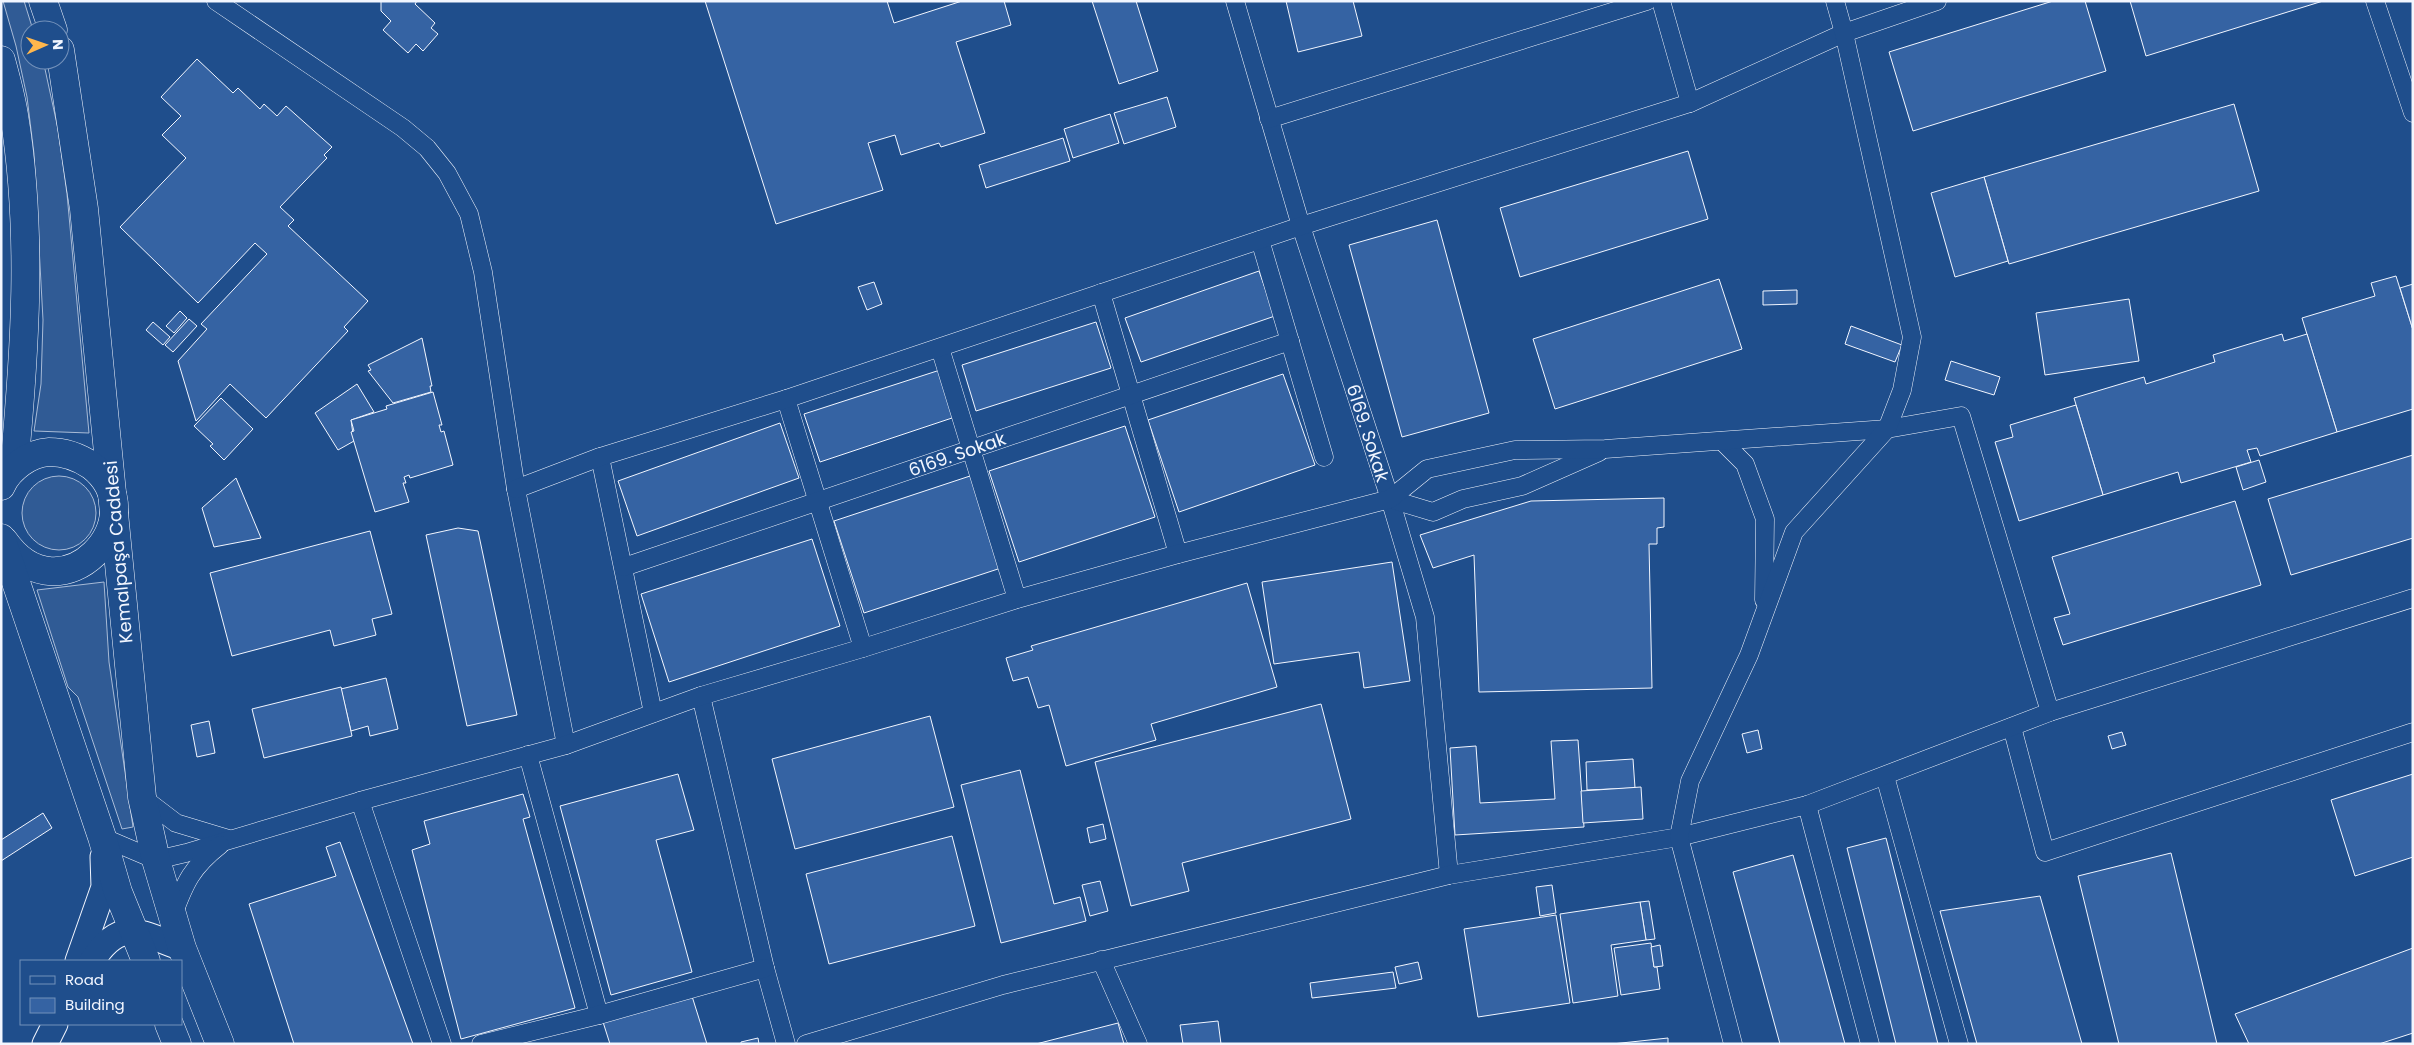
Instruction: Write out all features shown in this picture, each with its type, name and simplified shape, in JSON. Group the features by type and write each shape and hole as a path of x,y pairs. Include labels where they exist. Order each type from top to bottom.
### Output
{"main road":[{"path":"43,1 50,20"},
{"path":"1,60 14,115 23,195 27,279 8,477"},
{"name":"Kemalpaşa Caddesi","path":"63,70 84,209 142,798 156,860 172,917 182,948 220,1044"},
{"path":"1,538 12,553 27,564 44,570 63,570 81,565 96,554 107,539 113,522 113,504 108,486 98,471 83,459 66,453 48,452 30,458 8,477"},
{"path":"1,538 102,837 118,892 146,960"},
{"path":"78,960 104,888 102,837"},
{"path":"93,960 102,946 119,933 135,931 182,948"},
{"path":"45,1044 54,1025"},
{"path":"170,1025 177,1044"}],"street":[{"path":"216,1 403,128 427,148 447,173 469,214 483,272 516,489 566,744"},
{"name":"6169. Sokak","path":"1235,1 1301,226 1390,499 1425,617 1449,875"},
{"path":"1269,118 1647,1"},
{"path":"1661,1 1690,103"},
{"path":"1733,1044 1679,837 1690,781 1749,654 1794,532 1887,429 1902,390 1912,337 1844,33 1835,1"},
{"path":"516,489 600,457 786,399 1301,226 1690,103 1844,33 1937,1"},
{"path":"2375,1 2413,113"},
{"path":"1260,240 1324,458"},
{"path":"1101,293 1178,554"},
{"name":"6169. Sokak","path":"624,567 1131,396 1290,340"},
{"path":"940,348 973,449 1017,599"},
{"path":"786,399 863,648"},
{"path":"102,837 156,860 566,744 701,696 863,648 1017,599 1178,554 1390,499 1427,469 1516,450 1605,449 1887,429 1961,416 2050,712"},
{"path":"1722,441 1745,464 1765,519 1764,615"},
{"path":"1390,499 1433,512 1463,499 1522,486 1605,449"},
{"path":"600,457 653,714"},
{"path":"806,1044 1003,985 1449,875 1679,837 1807,805 2050,712 2413,598"},
{"path":"701,696 765,968 786,1044"},
{"path":"2012,727 2045,852 2413,732"},
{"path":"528,755 599,1015"},
{"path":"1886,776 1959,1044"},
{"path":"142,798 176,822 228,839"},
{"path":"360,801 442,1044"},
{"path":"1807,805 1870,1044"},
{"path":"172,917 193,869 228,839"},
{"path":"1101,960 1138,1044"},
{"path":"481,1044 599,1015 765,968"}],"shaded area":[{"path":"3,1 24,1 30,20 20,20 20,65"},
{"path":"21,70 45,70 58,129 67,194 89,433 34,431 41,384 43,320 34,154 27,97"},
{"path":"59,476 80,482 90,492 96,513 90,534 80,544 59,550 38,544 28,534 22,513 28,492 38,482"},
{"path":"104,582 109,662 133,827 122,829 78,697 68,687 37,590"}],"building":[{"path":"381,1 417,1 415,4 435,23 431,28 438,34 423,51 416,44 408,53 383,30 391,21 381,11"},
{"path":"705,1 887,1 894,23 962,1 1004,1 1011,25 956,42 985,133 941,147 939,143 901,155 895,135 868,143 883,190 776,224"},
{"path":"1092,1 1136,1 1158,71 1119,84"},
{"path":"1286,1 1353,1 1362,36 1298,52"},
{"path":"2053,1 2085,1 2106,71 1913,131 1889,52"},
{"path":"2130,1 2323,1 2146,56"},
{"path":"197,59 233,93 238,88 260,109 264,104 277,116 286,106 332,147 324,155 327,158 280,207 294,220 288,226 368,301 344,327 348,331 266,418 230,384 196,421 178,361 207,329 201,324 267,254 255,243 198,303 120,227 186,158 162,135 181,116 161,97"},
{"path":"1167,97 1176,127 1124,144 1114,113"},
{"path":"2234,104 2259,191 2009,264 1984,177"},
{"path":"1110,114 1119,143 1073,158 1064,129"},
{"path":"1063,138 1070,161 986,188 979,165"},
{"path":"1688,151 1708,219 1520,277 1500,208"},
{"path":"1984,177 2008,261 1955,277 1931,193"},
{"path":"1437,220 1489,413 1402,437 1349,245"},
{"path":"1259,271 1275,316 1141,362 1125,318"},
{"path":"2396,276 2413,330 2413,409 2337,432 2302,318 2375,296 2371,283"},
{"path":"1719,279 1742,349 1555,409 1533,339"},
{"path":"874,282 882,304 867,310 858,287"},
{"path":"2413,284 2413,330 2400,288"},
{"path":"1797,290 1797,304 1763,305 1763,291"},
{"path":"2129,299 2139,361 2045,375 2036,313"},
{"path":"180,311 187,318 174,333 166,326"},
{"path":"189,319 197,326 173,352 165,345"},
{"path":"153,322 170,337 163,345 146,330"},
{"path":"1096,322 1111,368 976,411 962,365"},
{"path":"1851,326 1902,345 1895,362 1845,344"},
{"path":"2282,334 2284,341 2307,334 2337,432 2260,456 2257,448 2247,450 2251,462 2181,483 2178,472 2103,495 2074,398 2144,377 2146,384 2215,362 2213,355"},
{"path":"422,338 432,386 430,386 431,392 393,403 368,371 371,370 368,365"},
{"path":"1951,361 2000,377 1994,395 1945,380"},
{"path":"940,370 955,417 820,462 804,414"},
{"path":"1283,374 1315,465 1179,512 1148,420"},
{"path":"357,384 374,412 351,420 354,441 338,450 315,413"},
{"path":"433,392 442,425 439,425 441,432 444,431 453,465 410,478 409,475 404,477 406,483 403,483 409,502 375,512 351,432 354,431 351,420 387,409 386,406"},
{"path":"221,398 253,429 224,460 210,446 213,444 194,426"},
{"path":"2076,405 2103,495 2019,521 1995,442 2013,437 2010,425"},
{"path":"780,423 799,478 637,536 618,481"},
{"path":"1125,426 1155,517 1019,562 989,471"},
{"path":"2413,455 2413,538 2291,575 2268,499"},
{"path":"2259,460 2266,482 2243,490 2236,467"},
{"path":"973,475 1004,567 864,613 834,521"},
{"path":"236,478 261,538 214,547 202,508"},
{"path":"1664,498 1664,527 1657,528 1657,544 1649,544 1652,688 1479,692 1474,555 1433,568 1420,535 1531,501"},
{"path":"2235,501 2261,585 2063,645 2054,618 2070,614 2052,557"},
{"path":"458,528 478,531 517,715 467,726 426,535"},
{"path":"370,531 392,614 372,619 376,635 334,646 330,630 232,656 210,573"},
{"path":"812,539 840,626 669,682 641,594"},
{"path":"1392,562 1410,681 1364,688 1359,652 1274,664 1262,582"},
{"path":"1247,583 1277,687 1151,724 1156,740 1066,766 1049,705 1038,708 1028,677 1013,681 1006,658 1033,650 1031,646"},
{"path":"386,678 398,729 370,736 368,726 351,731 341,689"},
{"path":"341,687 352,736 264,758 252,709"},
{"path":"1321,704 1351,819 1182,863 1189,891 1131,906 1095,762"},
{"path":"930,716 954,807 795,849 772,759"},
{"path":"209,721 215,753 197,757 191,725"},
{"path":"1758,730 1762,749 1747,753 1742,734"},
{"path":"2122,732 2126,745 2112,749 2108,736"},
{"path":"1578,740 1584,827 1455,835 1450,748 1476,746 1480,803 1555,799 1551,741"},
{"path":"1633,759 1635,788 1587,790 1586,762"},
{"path":"1020,770 1054,904 1080,897 1086,921 1001,943 961,785"},
{"path":"678,774 694,830 656,840 692,972 611,995 560,806"},
{"path":"2413,774 2413,857 2355,876 2331,800"},
{"path":"1641,787 1643,819 1583,823 1581,791"},
{"path":"523,794 530,817 523,819 575,1008 461,1039 412,850 430,844 424,821"},
{"path":"43,813 52,828 1,861 1,840"},
{"path":"1103,824 1106,839 1090,843 1087,828"},
{"path":"952,836 975,926 829,964 806,874"},
{"path":"1886,838 1938,1044 1896,1044 1847,848"},
{"path":"340,842 413,1044 294,1044 249,904 336,876 326,847"},
{"path":"2171,853 2217,1044 2119,1044 2078,876"},
{"path":"1793,855 1845,1044 1780,1044 1733,872"},
{"path":"1100,881 1108,911 1090,916 1082,885"},
{"path":"1552,885 1556,913 1540,916 1536,887"},
{"path":"2040,896 2082,1044 1977,1044 1940,911"},
{"path":"1649,901 1655,939 1646,940 1640,902"},
{"path":"1640,902 1646,940 1611,945 1618,996 1573,1003 1560,914"},
{"path":"1556,915 1570,1003 1478,1017 1464,929"},
{"path":"1651,943 1654,967 1657,967 1660,989 1621,995 1614,948"},
{"path":"1660,945 1663,966 1654,967 1651,947"},
{"path":"2413,948 2413,1033 2379,1044 2249,1044 2235,1014"},
{"path":"1418,962 1422,979 1399,984 1395,967"},
{"path":"1393,972 1396,988 1312,998 1310,983"},
{"path":"691,993 707,1044 610,1044 603,1022"},
{"path":"1218,1021 1221,1044 1183,1044 1180,1025"},
{"path":"1118,1023 1124,1044 1036,1044"},
{"path":"758,1038 759,1044 741,1044 741,1042"},
{"path":"1668,1038 1668,1044 1612,1044"}]}
